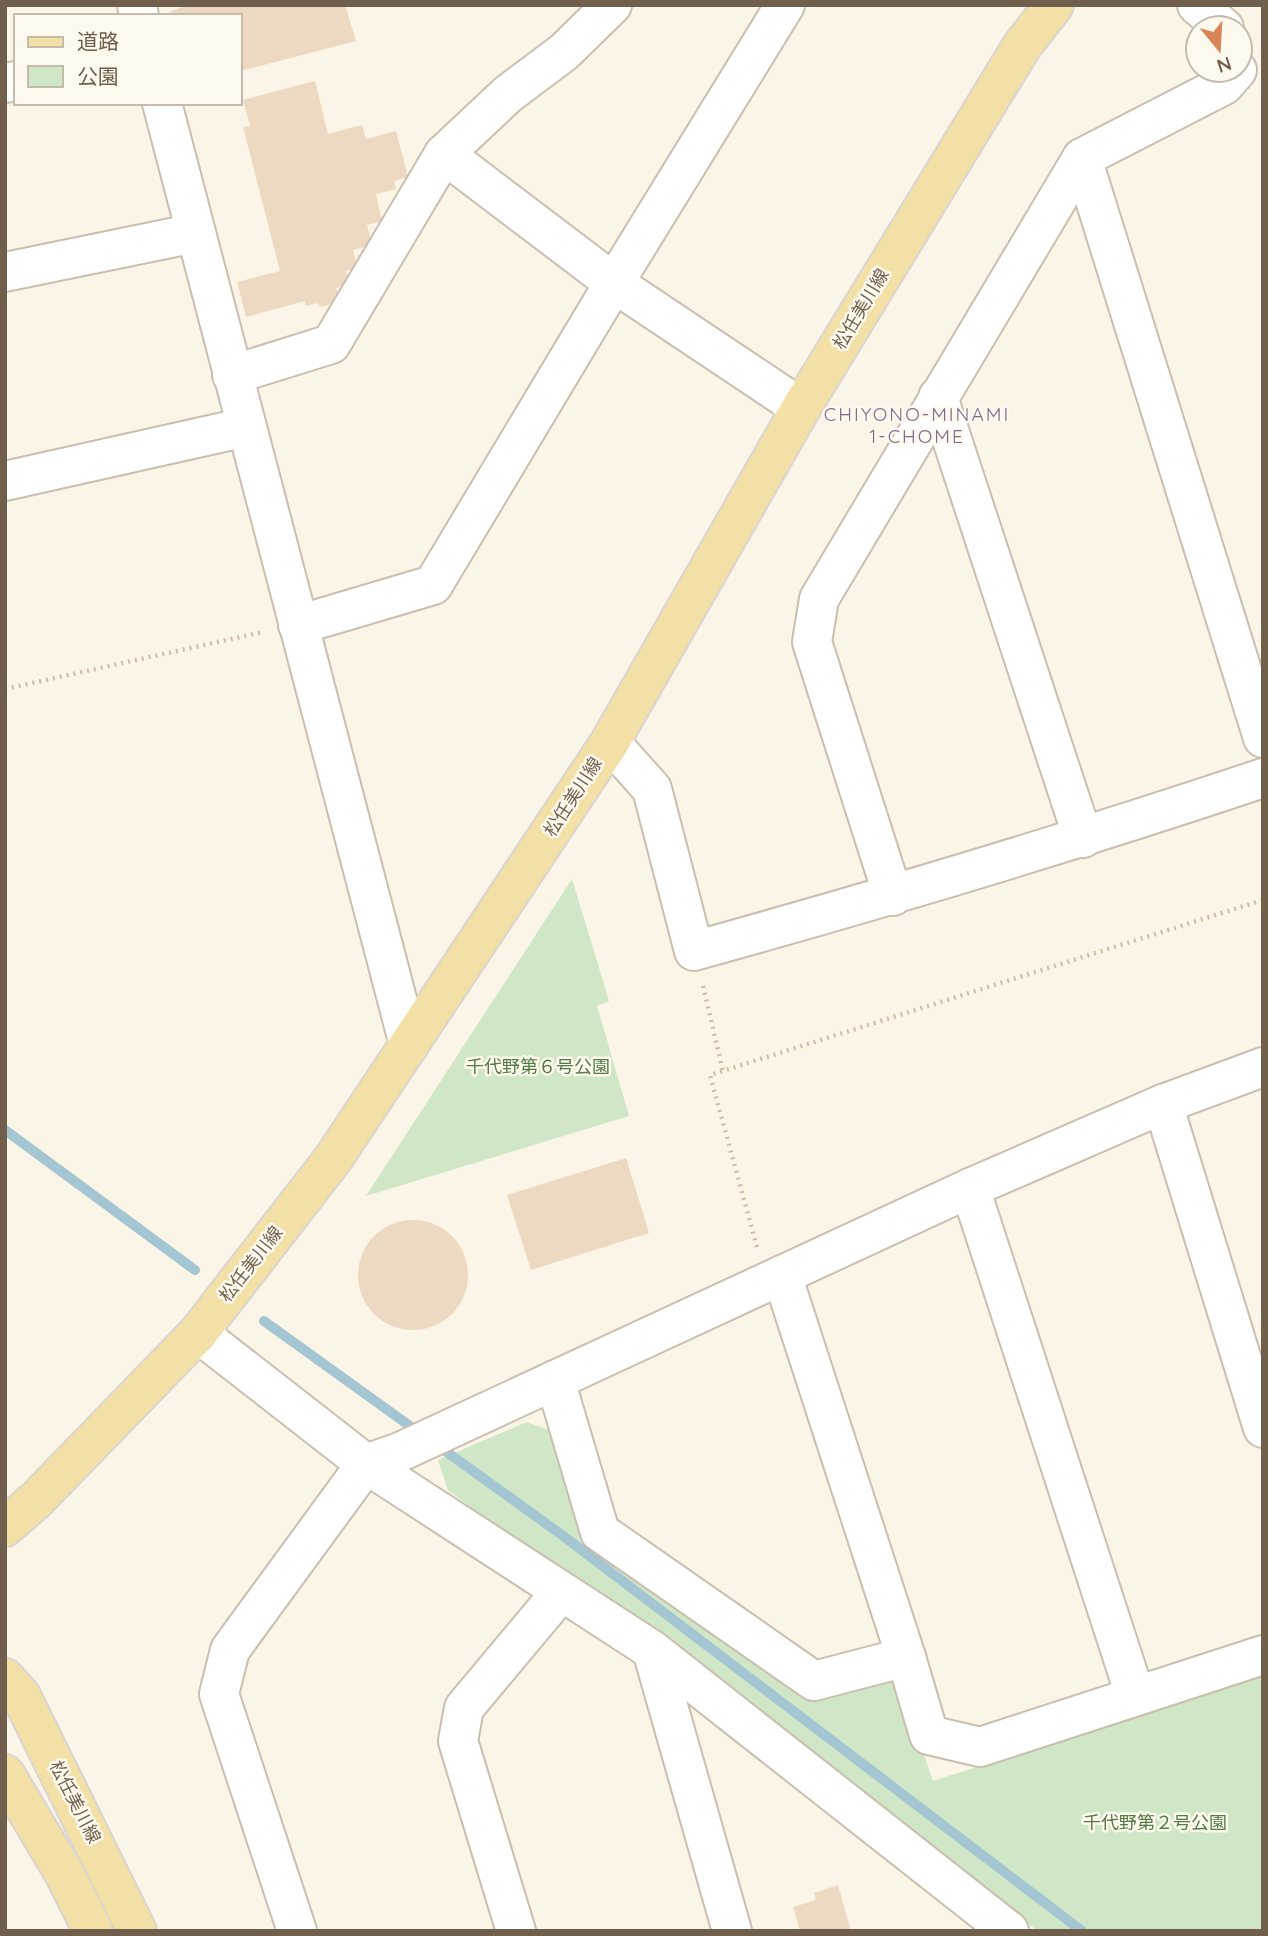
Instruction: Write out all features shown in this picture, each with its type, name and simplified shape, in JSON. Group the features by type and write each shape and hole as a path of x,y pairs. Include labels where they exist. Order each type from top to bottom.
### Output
{"main road":[{"name":"松任美川線","path":"5,1527 37,1499 198,1333 333,1159 610,742 800,408 1022,46 1054,5"},
{"name":"松任美川線","path":"5,1678 21,1696 137,1931"},
{"path":"5,1774 64,1873 93,1931"}],"street":[{"path":"232,375 331,344 444,154 509,94 564,52 612,5"},
{"path":"298,625 433,585 785,5"},
{"path":"893,896 812,642 819,599 1082,158 1225,84"},
{"path":"163,105 409,1045"},
{"path":"444,154 614,283 800,408"},
{"path":"1082,158 1263,738"},
{"path":"5,272 195,233"},
{"path":"938,397 1083,838"},
{"path":"5,481 246,427"},
{"path":"610,742 652,789 694,951 893,896 1083,838 1263,778"},
{"path":"296,1931 219,1694 230,1650 383,1458 970,1188 1163,1104 1263,1067"},
{"path":"1163,1104 1263,1428"},
{"path":"970,1188 1135,1695"},
{"path":"775,1278 906,1657 929,1735 980,1747 1263,1655"},
{"path":"198,1333 383,1458 561,1592 652,1650 1009,1931"},
{"path":"555,1380 600,1532 814,1681 906,1657"},
{"path":"516,1931 458,1741 464,1708 561,1592"},
{"path":"652,1650 732,1931"}],"path":[{"path":"5,689 298,625"},
{"path":"775,1278 710,1075 1263,900"},
{"path":"694,951 723,1071"}],"green space":[{"name":"千代野第６号公園","path":"572,879 609,1001 597,1006 629,1116 366,1196"},
{"name":"千代野第２号公園","path":"527,1422 557,1433 599,1546 815,1695 896,1673 933,1781 1263,1675 1263,1931 1038,1931 448,1490 438,1460"}],"building":[{"path":"187,5 345,5 356,41 242,70 242,14 170,12"},
{"path":"315,81 328,134 362,125 366,139 396,131 408,177 394,181 396,189 376,194 382,221 367,225 372,245 353,250 357,267 346,271 349,285 336,288 341,302 320,307 318,303 306,306 305,301 246,317 237,282 280,271 243,127 250,126 243,100"},
{"path":"626,1158 649,1233 531,1270 507,1195"},
{"path":"413,1220 434,1224 452,1236 464,1254 468,1275 464,1296 452,1314 434,1326 413,1330 392,1326 374,1314 362,1296 358,1275 362,1254 374,1236 392,1224"},
{"path":"838,1885 851,1931 800,1931 793,1907 816,1900 814,1893"}],"waterway":[{"path":"5,1130 195,1270"},
{"path":"264,1321 421,1434"},
{"path":"437,1445 562,1535 1082,1931"}],"district":[{"name":"CHIYONO-MINAMI 1-CHOME","path":"917,425"}]}
